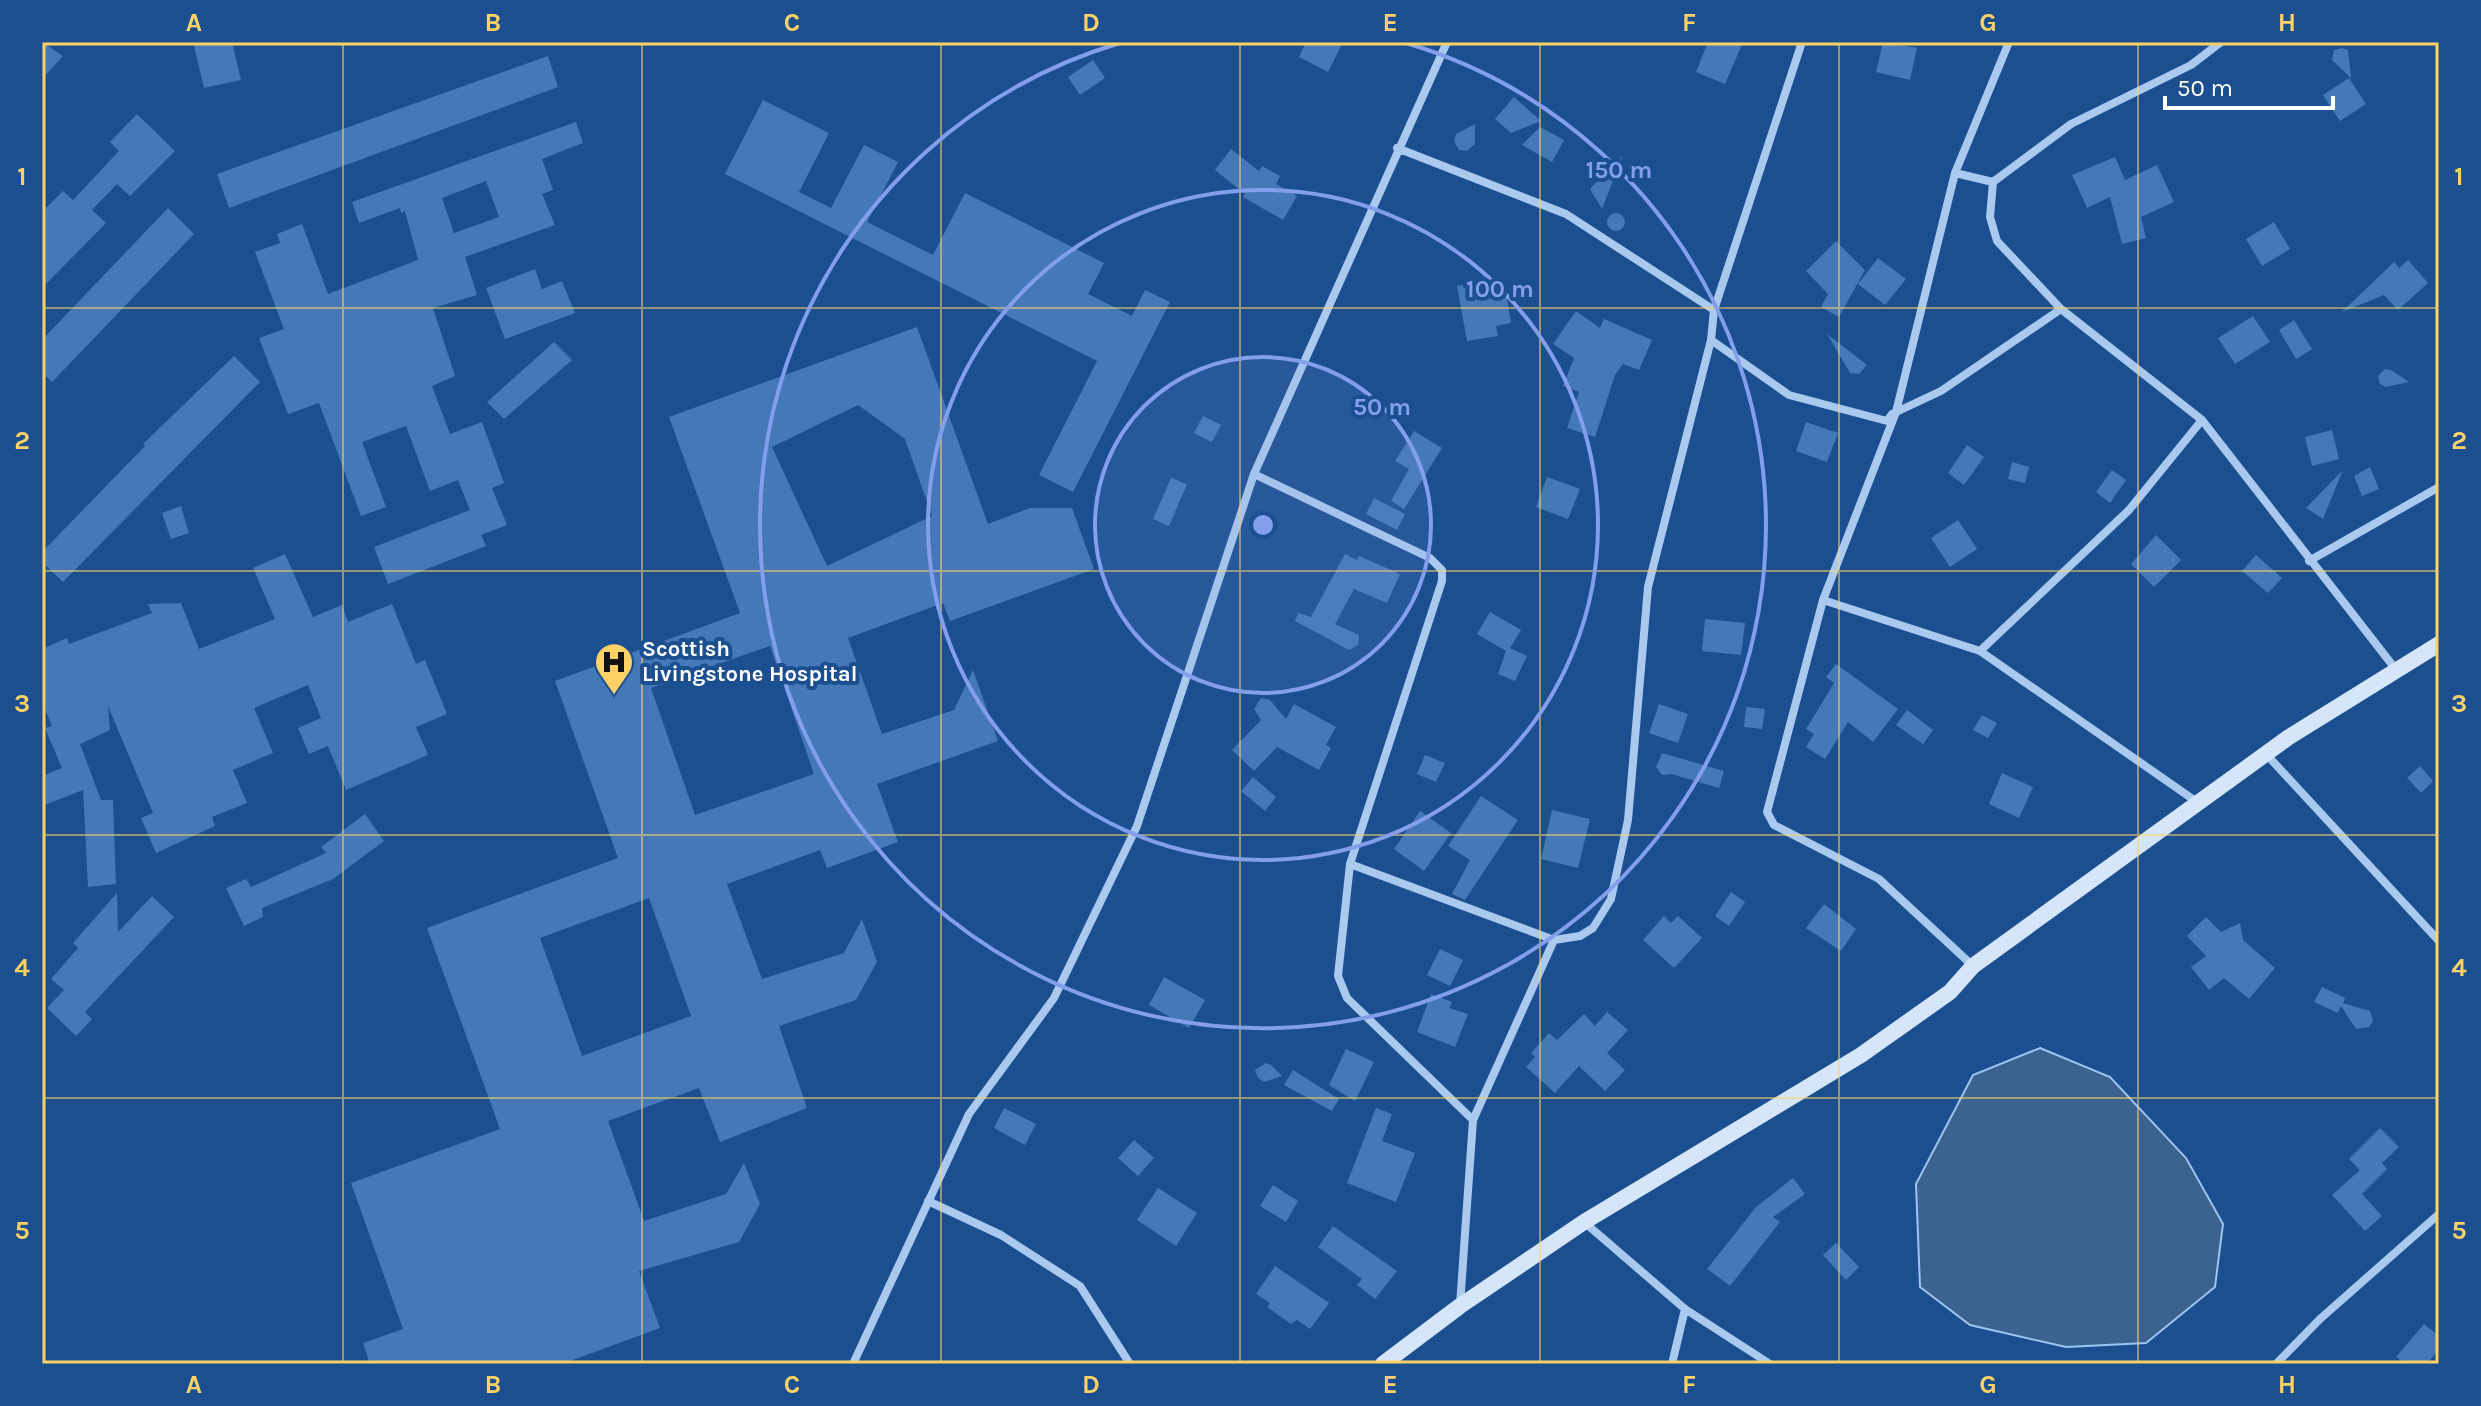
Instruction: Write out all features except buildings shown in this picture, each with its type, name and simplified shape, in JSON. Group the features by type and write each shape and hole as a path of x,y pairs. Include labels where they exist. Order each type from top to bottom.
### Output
{"street":[{"path":"853,1364 969,1114 1054,998 1137,826 1254,474 1397,148 1447,42"},
{"path":"1350,864 1554,940 1580,936 1593,928 1611,899 1628,820 1648,587 1711,340 1714,310 1802,42"},
{"path":"1973,966 1879,879 1769,820 1768,798 1823,600 1896,412 1955,173 2009,42"},
{"path":"2221,42 2191,65 2071,124 1993,182 1990,217 1997,241 2061,309 2202,420 2397,671"},
{"path":"1397,148 1566,214 1714,310"},
{"path":"1955,173 1993,182"},
{"path":"1711,340 1789,395 1887,421 1896,412 1933,396 2061,309"},
{"path":"1980,651 2119,521 2202,420"},
{"path":"1254,474 1430,558 1442,570 1442,581 1350,864 1338,976 1341,989 1473,1120"},
{"path":"2309,561 2439,487"},
{"path":"1823,600 1980,651 2197,802"},
{"path":"1383,1364 1460,1306 1584,1222 1861,1055 1950,992 1973,966 2197,802 2266,754 2439,644"},
{"path":"2266,754 2439,941"},
{"path":"1460,1306 1473,1120 1554,940"},
{"path":"928,1201 1001,1235 1080,1286 1130,1364"},
{"path":"2276,1364 2320,1319 2439,1214"},
{"path":"1584,1222 1685,1309 1770,1364"},
{"path":"1672,1364 1685,1309"}],"water":[{"path":"2040,1048 2110,1077 2186,1158 2223,1224 2215,1287 2146,1343 2066,1347 1970,1325 1920,1287 1916,1184 1973,1075"}],"place":[{"name":"Scottish Livingstone Hospital","path":"614,696"}]}
